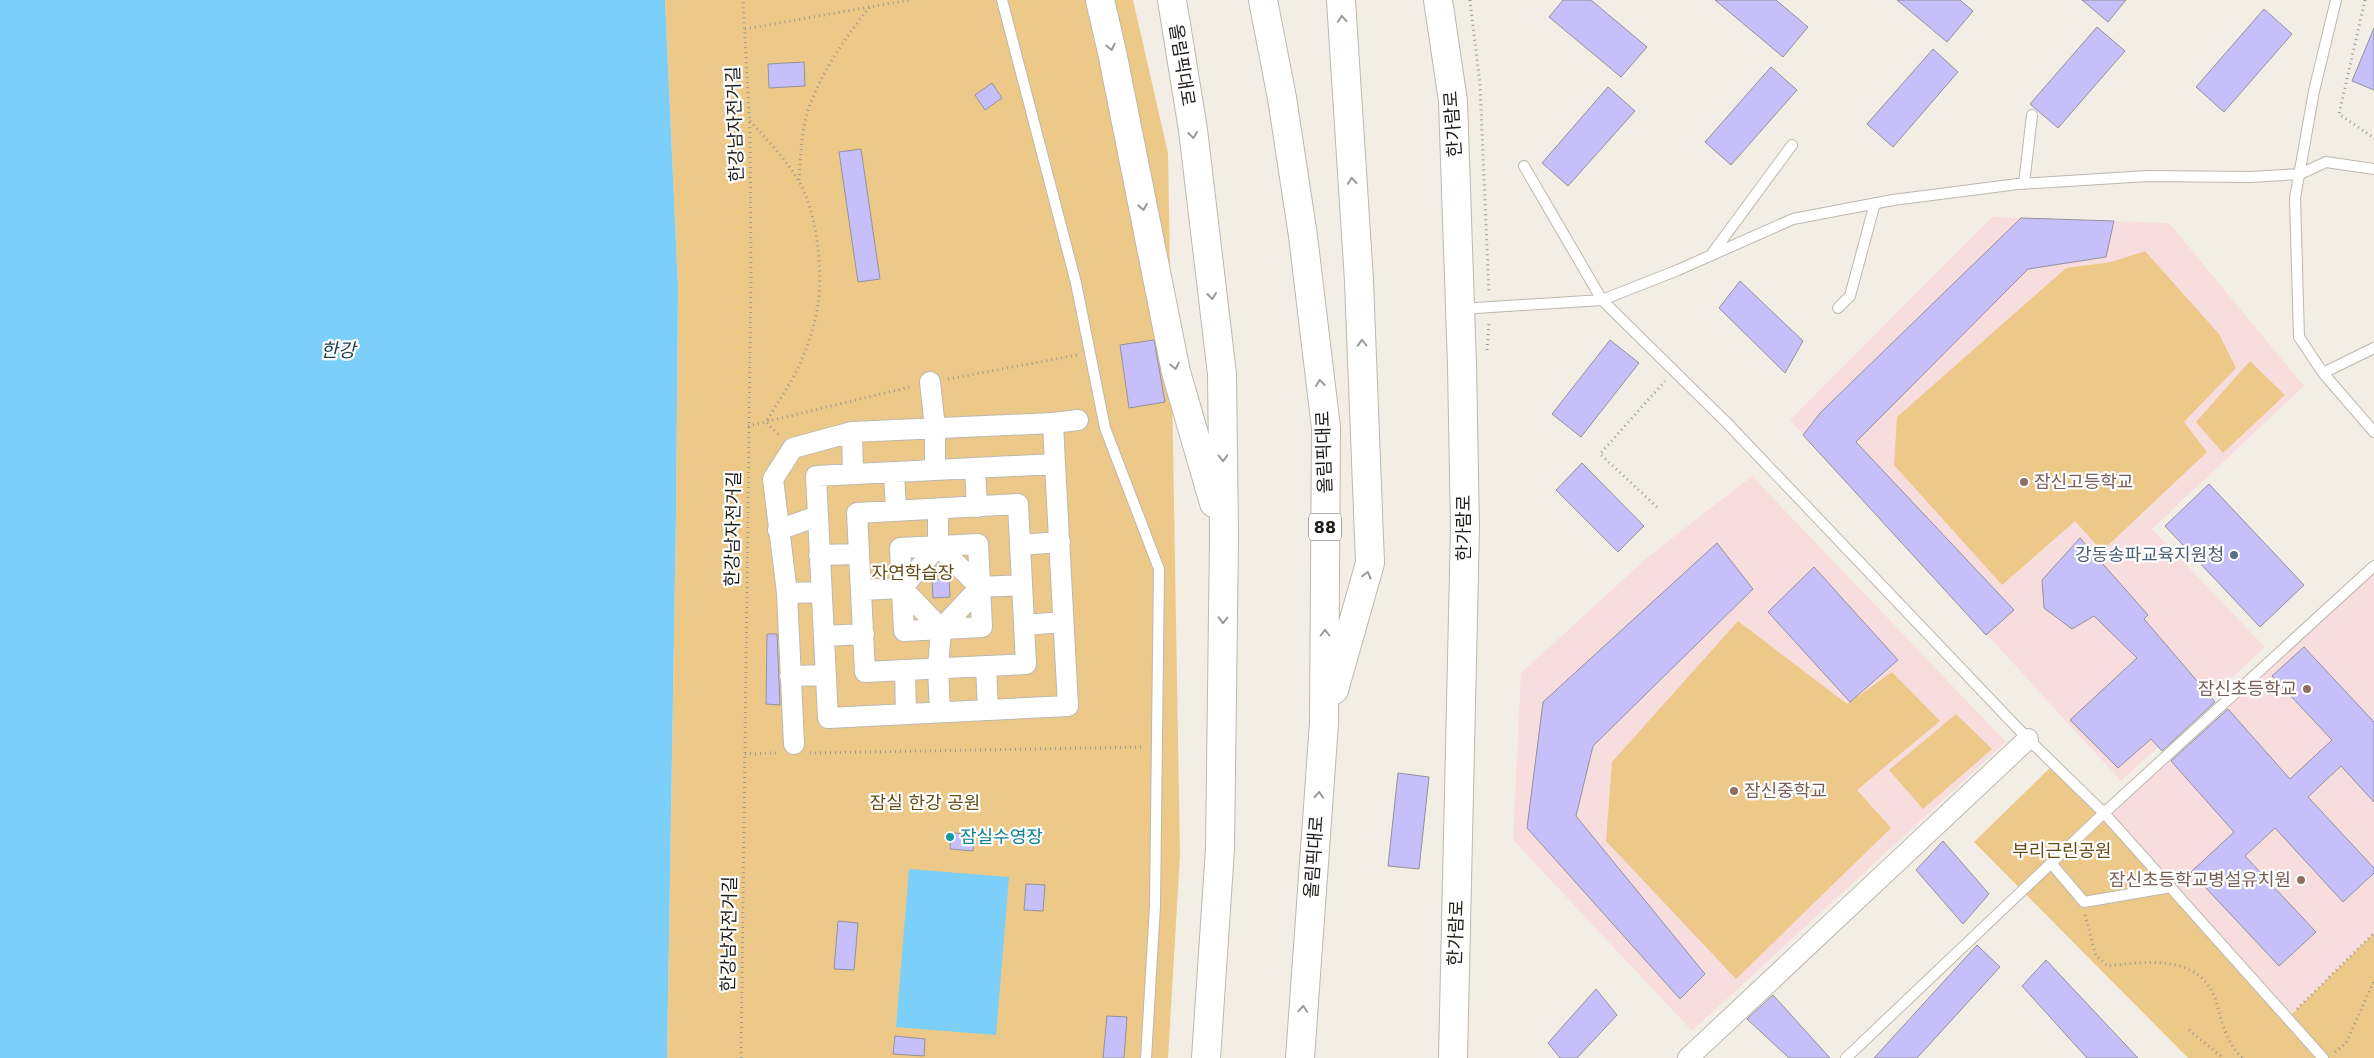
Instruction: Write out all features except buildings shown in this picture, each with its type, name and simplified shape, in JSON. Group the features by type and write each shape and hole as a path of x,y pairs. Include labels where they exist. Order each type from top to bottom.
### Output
{"main road":[{"path":"1100,0 1176,372 1224,536"},
{"name":"올림픽대로","path":"1172,0 1193,130 1222,374 1224,536 1220,849 1206,1058"},
{"name":"올림픽대로","path":"1263,0 1282,98 1303,236 1326,428 1324,723 1300,1058"},
{"path":"1324,723 1370,563 1359,282 1341,0"},
{"name":"한가람로","path":"1438,0 1453,101 1465,527 1453,1058"}],"street":[{"path":"930,382 935,428 935,470"},
{"path":"794,750 787,592 773,479 793,448 852,432 1053,423 1078,420"},
{"path":"1053,423 1068,706 828,718 816,476 1055,464"},
{"path":"852,432 853,474"},
{"path":"975,468 977,507"},
{"path":"894,472 896,511"},
{"path":"1018,504 1026,664 866,672 858,513 938,509 1018,504"},
{"path":"861,590 902,588 938,546 938,509"},
{"path":"778,530 818,516"},
{"path":"1020,545 1060,542"},
{"path":"978,544 980,587 982,627 904,630 900,548 978,544"},
{"path":"938,546 980,587"},
{"path":"820,555 859,554"},
{"path":"940,712 938,668 941,629 980,587 1022,585"},
{"path":"902,588 941,629"},
{"path":"787,592 821,592"},
{"path":"1024,625 1063,622"},
{"path":"824,636 864,634"},
{"path":"986,666 988,710"},
{"path":"905,671 906,714"},
{"path":"790,676 826,675"},
{"path":"1688,1058 2028,739"}],"lane":[{"path":"1002,0 1076,283 1105,428 1159,569 1155,906 1146,1058"},
{"path":"2336,0 2314,91 2295,198 2299,337 2323,373 2374,432"},
{"path":"2024,184 2032,115"},
{"path":"1711,255 1792,145"},
{"path":"1460,309 1602,300 1793,219 1875,203 2024,184 2148,176 2251,178 2300,174 2326,162 2374,169"},
{"path":"1524,166 1602,300 1734,431 2028,739 2104,813 2323,1058"},
{"path":"1838,308 1850,296 1875,203"},
{"path":"2323,373 2374,348"},
{"path":"1846,1058 2104,813 2374,566"},
{"path":"2051,863 2084,902 2170,887"}],"path":[{"name":"한강남자전거길","path":"741,1058 751,276 749,121 743,0"},
{"path":"745,29 909,0"},
{"path":"2366,0 2339,114 2374,138"},
{"path":"798,180 808,110 828,69 851,30 870,7"},
{"path":"749,121 777,151 798,180 808,203 816,234 818,304 803,358 766,422 793,448"},
{"path":"1657,507 1600,454 1674,371"},
{"path":"744,754 794,750 1157,747"},
{"path":"2084,902 2086,922 2096,956 2108,966 2152,962 2179,965 2198,976 2212,992 2224,1027 2237,1053 2244,1058"},
{"path":"2288,1018 2374,933"},
{"path":"2329,1058 2346,1043 2374,982"},
{"path":"2189,1030 2223,1058"}],"shaded area":[{"name":"잠신고등학교","path":"1992,217 2169,223 2304,386 2152,529 2265,647 2121,781 1790,420"},
{"name":"잠신중학교","path":"1752,476 2006,742 1692,1031 1513,840 1521,673 1649,556"},
{"name":"잠신초등학교","path":"2374,566 2374,933 2288,1018 2104,813"}],"green space":[{"name":"잠실 한강 공원","path":"665,0 1133,0 1168,153 1180,855 1168,1058 667,1058 678,287"},
{"path":"2145,251 2219,334 2236,368 2184,422 2207,452 2102,551 2075,521 2002,585 1894,465 1897,417 2066,268 2111,262"},
{"path":"2250,361 2285,395 2223,453 2196,422"},
{"path":"1738,621 1847,704 1892,672 1940,721 1857,790 1891,828 1736,979 1606,841 1612,762"},
{"path":"1956,714 1992,749 1923,809 1889,770"},
{"name":"부리근린공원","path":"2054,764 2288,1018 2374,933 2374,1058 2188,1058 1974,842"}],"water":[{"name":"한강","path":"0,0 665,0 678,287 667,1058 0,1058"},
{"path":"909,869 1009,877 996,1035 896,1027"}],"place":[{"name":"잠신고등학교","path":"2024,482"},
{"name":"강동송파교육지원청","path":"2234,555"},
{"name":"잠신초등학교","path":"2307,689"},
{"name":"잠신중학교","path":"1734,791"},
{"name":"잠실수영장","path":"950,837"},
{"name":"잠신초등학교병설유치원","path":"2301,880"}],"park label":[{"name":"자연학습장","path":"913,573"}]}
